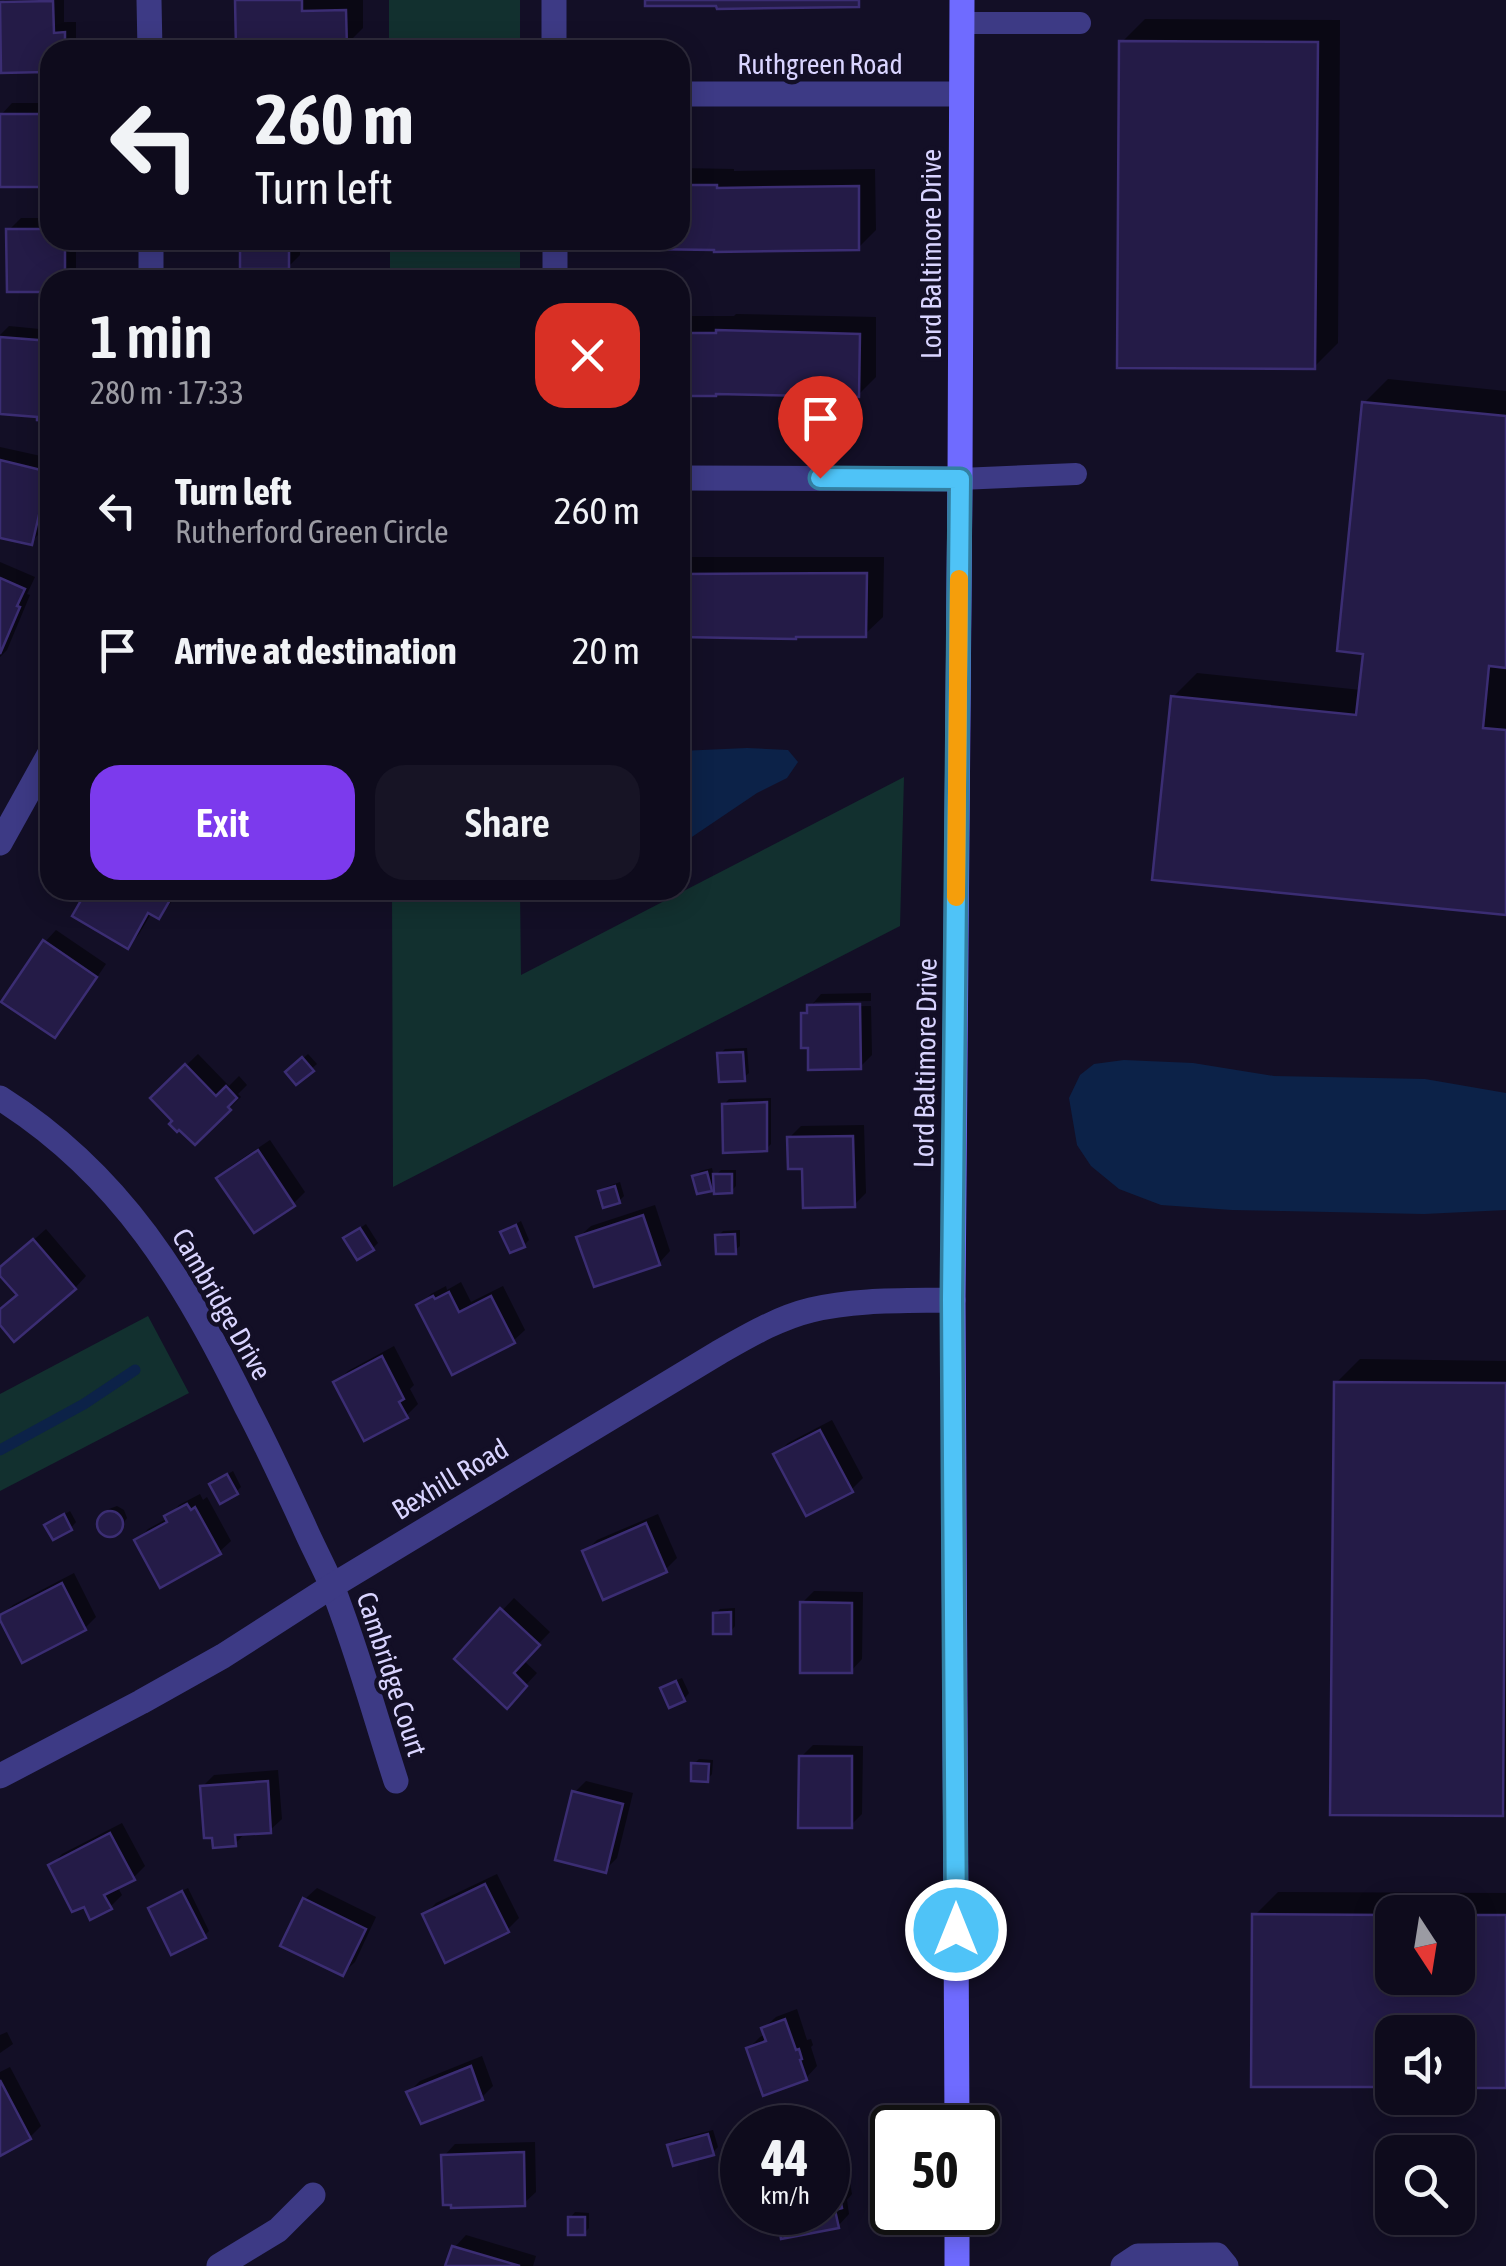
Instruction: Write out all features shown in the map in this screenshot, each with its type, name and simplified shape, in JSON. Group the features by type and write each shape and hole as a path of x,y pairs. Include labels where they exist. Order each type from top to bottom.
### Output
{"main road":[{"name":"Lord Baltimore Drive","path":"956,2105 952,1300 962,12"},
{"path":"957,2235 957,2266"}],"street":[{"path":"149,0 150,40"},
{"path":"554,0 554,40"},
{"name":"Ruthgreen Road","path":"690,94 961,94"},
{"path":"690,478 960,479"},
{"path":"0,843 40,771"},
{"name":"Cambridge Drive","path":"0,1098 78,1156 161,1253 209,1330 332,1586"},
{"name":"Bexhill Road","path":"0,1776 223,1656 332,1586 770,1324 811,1310 841,1306 952,1300"},
{"name":"Cambridge Court","path":"332,1586 396,1781"},
{"path":"218,2266 278,2230 313,2194"},
{"path":"1124,2266 1138,2256 1217,2255 1226,2266"}],"lane":[{"path":"962,12 1080,22"},
{"path":"960,479 1076,474"}],"green space":[{"path":"389,0 520,0 520,40 389,40"},
{"path":"390,250 520,250 520,270 390,270"},
{"path":"904,777 900,926 393,1187 392,900 520,900 521,975 666,900 690,900 690,888"},
{"path":"148,1316 189,1393 0,1491 0,1394"}],"water":[{"path":"788,750 798,762 787,778 757,793 690,838 690,751"},
{"path":"1124,1060 1193,1063 1274,1076 1425,1079 1506,1093 1506,1210 1424,1214 1232,1210 1161,1205 1119,1189 1091,1166 1077,1145 1069,1098 1080,1075 1094,1064"}],"building":[{"path":"235,0 302,0 302,11 346,10 347,40 236,40"},
{"path":"645,0 859,0 859,7 717,9 645,6"},
{"path":"53,1 54,33 65,32 65,40 40,40 40,72 1,73 0,2"},
{"path":"1119,41 1318,42 1315,369 1117,368"},
{"path":"0,114 40,114 40,187 0,187"},
{"path":"690,185 859,186 859,250 690,250"},
{"path":"6,229 40,229 40,250 65,250 65,270 40,270 40,292 7,292"},
{"path":"240,250 289,250 289,269 240,269"},
{"path":"690,333 860,334 859,397 690,396"},
{"path":"0,337 40,340 40,420 0,414"},
{"path":"1362,402 1506,416 1506,668 1489,666 1483,728 1506,730 1506,915 1152,880 1171,696 1356,715 1363,654 1337,651"},
{"path":"0,460 40,470 40,511 32,545 0,538"},
{"path":"867,573 866,637 690,637 690,574"},
{"path":"0,578 25,589 0,654"},
{"path":"81,900 170,900 159,919 148,913 128,949 72,916"},
{"path":"43,940 97,977 55,1038 1,1002"},
{"path":"860,1004 861,1069 808,1070 808,1048 801,1048 801,1013 807,1013 807,1005"},
{"path":"743,1052 745,1081 719,1082 717,1053"},
{"path":"302,1057 314,1071 296,1085 285,1072"},
{"path":"185,1064 216,1096 226,1086 237,1098 228,1107 231,1110 195,1145 169,1124 172,1121 150,1098"},
{"path":"767,1102 767,1151 723,1153 722,1104"},
{"path":"853,1136 855,1207 803,1208 802,1169 788,1169 787,1137"},
{"path":"258,1150 295,1206 254,1233 216,1178"},
{"path":"707,1172 712,1191 697,1194 692,1176"},
{"path":"713,1174 732,1174 732,1193 714,1194"},
{"path":"615,1186 620,1203 603,1208 598,1191"},
{"path":"643,1215 660,1265 594,1287 576,1237"},
{"path":"516,1225 525,1247 510,1253 500,1232"},
{"path":"360,1228 374,1250 357,1260 343,1238"},
{"path":"735,1234 736,1254 716,1254 715,1235"},
{"path":"33,1239 76,1289 14,1342 0,1325 0,1309 17,1295 0,1276 0,1267"},
{"path":"449,1292 459,1312 491,1296 515,1343 452,1375 416,1305"},
{"path":"382,1356 404,1399 399,1402 408,1418 364,1441 333,1382"},
{"path":"1334,1382 1506,1383 1503,1816 1330,1815"},
{"path":"820,1430 853,1492 806,1516 773,1454"},
{"path":"227,1474 238,1494 220,1504 209,1484"},
{"path":"187,1504 191,1510 195,1507 221,1554 160,1588 134,1540 167,1522 164,1516"},
{"path":"110,1511 119,1515 123,1524 119,1533 110,1537 101,1533 97,1524 101,1515"},
{"path":"64,1514 72,1530 53,1540 44,1525"},
{"path":"646,1523 667,1572 603,1600 582,1551"},
{"path":"62,1583 86,1630 22,1663 0,1615"},
{"path":"800,1602 852,1603 852,1673 800,1673"},
{"path":"500,1608 540,1645 514,1673 527,1686 507,1709 454,1659"},
{"path":"731,1612 731,1634 713,1634 713,1613"},
{"path":"676,1681 685,1701 669,1708 660,1688"},
{"path":"799,1756 852,1756 852,1828 798,1828"},
{"path":"691,1763 709,1764 708,1782 691,1781"},
{"path":"268,1781 271,1833 235,1835 236,1846 213,1848 212,1838 204,1838 200,1786"},
{"path":"572,1791 623,1804 606,1873 555,1860"},
{"path":"110,1833 135,1880 104,1895 112,1909 90,1920 84,1907 72,1912 48,1865"},
{"path":"485,1884 509,1932 445,1963 422,1914"},
{"path":"182,1891 206,1938 171,1955 148,1908"},
{"path":"303,1898 366,1929 343,1976 280,1946"},
{"path":"1252,1914 1375,1915 1375,1995 1475,1995 1475,1915 1506,1915 1506,2088 1475,2088 1475,2015 1375,2015 1375,2087 1251,2087"},
{"path":"785,2019 807,2080 763,2096 746,2048 766,2041 761,2028"},
{"path":"471,2066 483,2100 421,2124 406,2092"},
{"path":"0,2080 31,2139 0,2156"},
{"path":"708,2134 714,2155 673,2166 667,2145"},
{"path":"524,2152 525,2206 443,2205 441,2155"},
{"path":"568,2217 585,2217 585,2235 568,2235"},
{"path":"452,2246 520,2266 445,2266"}],"waterway":[{"path":"0,1450 84,1404 135,1370"}],"slow traffic":[{"path":"956,897 959,579"}],"route":[{"path":"820,478 960,479 952,1300 956,1930"}]}
